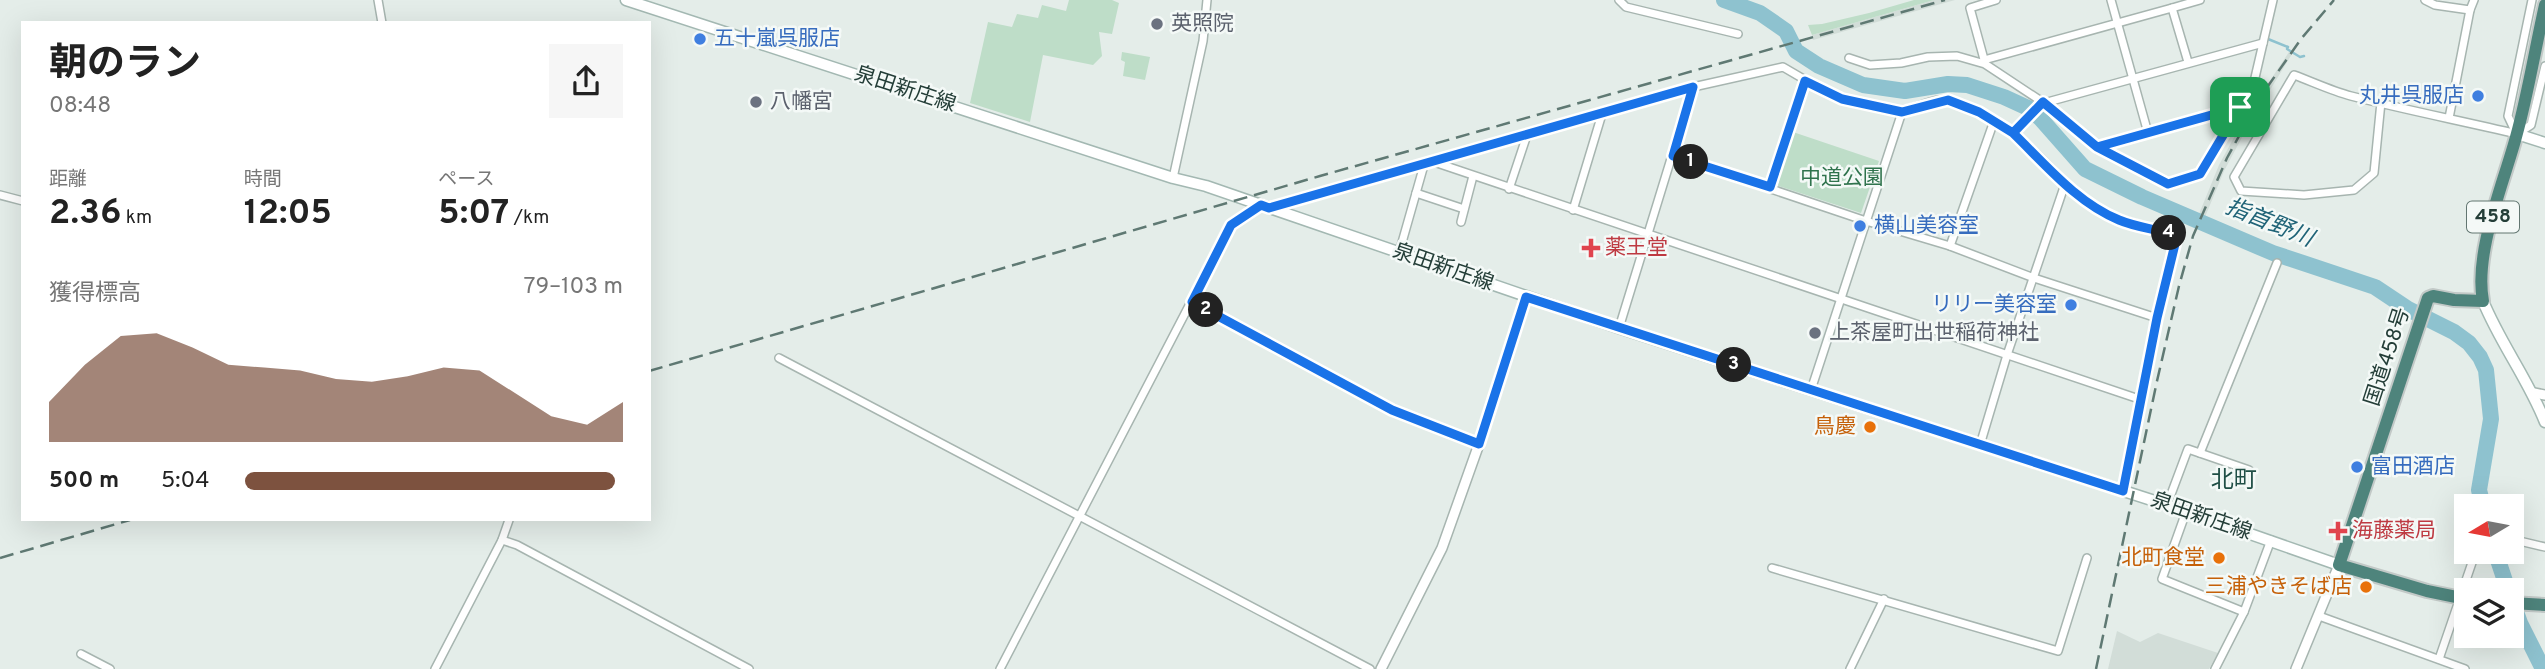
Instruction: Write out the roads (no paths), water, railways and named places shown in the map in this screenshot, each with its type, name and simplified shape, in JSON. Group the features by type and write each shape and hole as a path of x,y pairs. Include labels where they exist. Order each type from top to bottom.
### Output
{"highway":[{"name":"458","path":"2483,301 2481,274 2484,249 2517,134 2545,5"},
{"name":"国道458号","path":"2339,565 2428,298 2433,296 2483,301"},
{"path":"2339,565 2454,597"}],"main road":[{"name":"泉田新庄線","path":"626,0 1173,178 1206,186 1526,297 2167,505 2339,565"},
{"path":"2517,134 2545,142"},
{"path":"2483,301 2489,317 2534,393 2545,422"}],"street":[{"path":"378,0 382,21"},
{"path":"1173,178 1196,76 1208,0"},
{"path":"1619,0 1626,6 1738,34"},
{"path":"1985,62 1970,8 1996,0"},
{"path":"2111,0 2148,133"},
{"path":"1985,62 2200,0"},
{"path":"1849,58 1870,65 1957,56 1985,62 2044,103 2097,147 2168,184 2200,174 2240,107 2254,82 2273,0"},
{"path":"2425,0 2435,5 2470,10"},
{"path":"2449,118 2474,0"},
{"path":"2517,134 2508,116 2532,0"},
{"path":"2172,8 2188,62"},
{"path":"2013,133 2044,103 2263,43"},
{"path":"1000,669 1231,225 1265,206 1424,165 1693,87 1783,67 1842,99 1902,112 1948,100 1979,112 2013,133 2065,184 2118,220 2177,236 2157,318 2123,491"},
{"path":"2381,103 2374,173 2354,190 2304,195 2241,191 2234,177 2294,75 2348,95 2517,134 2530,125 2545,70"},
{"path":"1770,187 1805,81"},
{"path":"1619,328 1693,87"},
{"path":"2097,147 2240,107"},
{"path":"1811,390 1902,112"},
{"path":"1573,210 1602,114"},
{"path":"1950,246 1994,121"},
{"path":"1509,189 1527,135"},
{"path":"1673,156 1866,221 1950,246 2034,278 2157,318"},
{"path":"1433,162 2142,400"},
{"path":"1399,253 1424,165"},
{"path":"1461,222 1473,176"},
{"path":"1980,445 2007,355 2065,184"},
{"path":"1416,193 1464,209"},
{"path":"0,195 21,200"},
{"path":"2200,453 2277,263"},
{"path":"1381,669 1442,548 1526,297"},
{"path":"1192,302 1392,410 1479,444"},
{"path":"779,358 1370,669"},
{"path":"2534,393 2545,395"},
{"path":"2167,505 2188,449 2249,470"},
{"path":"2186,512 2162,579 2244,612"},
{"path":"435,669 502,540 509,521"},
{"path":"502,540 517,545 749,669"},
{"path":"2215,669 2244,612 2271,540"},
{"path":"2524,542 2545,547"},
{"path":"1772,568 2058,651 2088,558"},
{"path":"2296,669 2339,565"},
{"path":"1850,669 1884,599"},
{"path":"2319,616 2465,669"},
{"path":"2439,659 2454,620"},
{"path":"81,654 110,669"}],"waterway":[{"name":"指首野川","path":"1724,0 1760,13 1786,31 1796,51 1819,66 1863,85 1905,91 1948,84 1967,85 2004,97 2028,108 2040,118 2085,169 2142,197 2273,253 2375,287 2408,309 2454,332 2469,343 2486,370 2491,419 2480,494"},
{"path":"2268,39 2288,47 2287,49 2300,57 2304,56"},
{"name":"指首野川","path":"2499,564 2504,578"},
{"name":"指首野川","path":"2524,631 2543,669"}],"railway":[{"path":"651,370 1320,176 1945,0"},
{"path":"2096,669 2157,381 2193,236 2227,158 2261,96 2301,39 2334,0"},
{"path":"0,558 127,521"}],"place":[{"name":"英照院","path":"1157,24"},
{"name":"五十嵐呉服店","path":"700,39"},
{"name":"丸井呉服店","path":"2478,96"},
{"name":"八幡宮","path":"756,102"},
{"name":"横山美容室","path":"1860,226"},
{"name":"薬王堂","path":"1591,248"},
{"name":"リリー美容室","path":"2071,305"},
{"name":"上茶屋町出世稲荷神社","path":"1815,333"},
{"name":"鳥慶","path":"1870,427"},
{"name":"富田酒店","path":"2357,467"},
{"name":"海藤薬局","path":"2338,531"},
{"name":"北町食堂","path":"2219,558"},
{"name":"三浦やきそば店","path":"2366,587"}],"district":[{"name":"北町","path":"2234,481"}],"park label":[{"name":"中道公園","path":"1842,178"}]}
